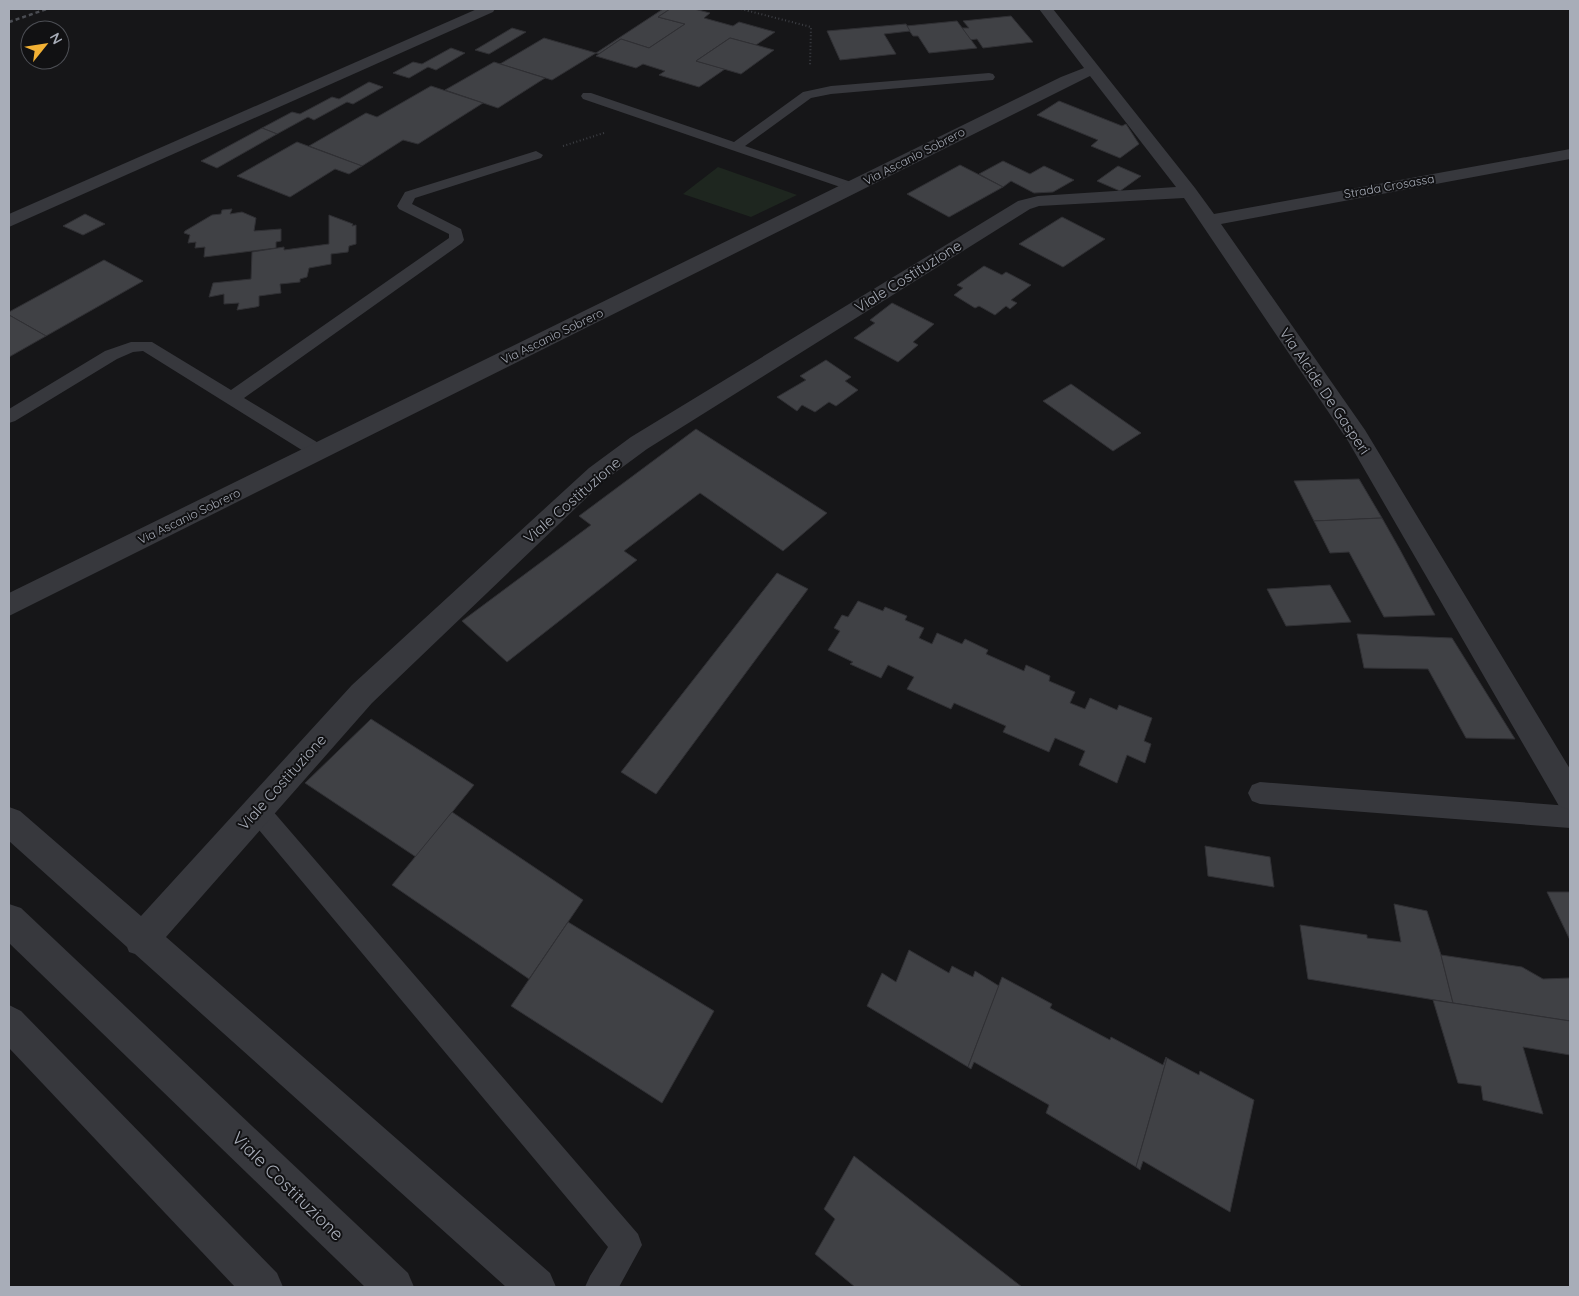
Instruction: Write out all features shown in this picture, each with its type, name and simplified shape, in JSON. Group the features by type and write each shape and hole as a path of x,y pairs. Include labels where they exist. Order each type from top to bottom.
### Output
{"street":[{"path":"9,220 488,9"},
{"name":"Via Alcide De Gasperi","path":"1046,9 1189,192 1357,436 1570,796"},
{"name":"Via Ascanio Sobrero","path":"9,605 1067,80 1094,69"},
{"name":"Strada Crosassa","path":"1209,221 1570,154"},
{"name":"Viale Costituzione","path":"141,940 362,694 597,474 639,443 1024,205 1038,201 1189,192"},
{"path":"9,821 141,940 536,1287"},
{"name":"Viale Costituzione","path":"9,920 394,1287"},
{"path":"9,1023 263,1287"}],"lane":[{"path":"735,147 807,95 831,90 989,77"},
{"path":"587,96 852,187"},
{"path":"232,398 457,240 456,232 404,206 410,195 536,155"},
{"path":"9,417 111,354 131,346 146,346 319,452"},
{"path":"1260,793 1570,817"},
{"path":"257,810 627,1245 600,1287"}],"path":[{"path":"741,9 811,27 812,63 801,79 807,95"},
{"path":"536,155 650,118"}],"shaded area":[{"path":"718,167 797,195 751,217 683,194"}],"building":[{"path":"663,9 670,9 658,17 685,24 649,48 621,39 599,54 596,53"},
{"path":"670,9 694,9 710,13 704,18 733,26 739,22 775,32 756,45 730,38 696,61 725,69 699,87 659,75 665,71 643,64 636,68 596,56 621,39 649,48 685,24 658,17"},
{"path":"1011,16 1033,42 983,48 977,39 970,40 962,28 969,28 963,21"},
{"path":"957,21 977,48 929,53 918,36 913,36 906,26"},
{"path":"906,24 910,31 884,34 896,54 840,60 827,31"},
{"path":"512,28 526,32 489,54 475,50"},
{"path":"544,38 596,53 552,80 500,64"},
{"path":"730,38 774,50 741,74 696,61"},
{"path":"451,48 465,53 436,70 428,67 409,78 393,73 413,62 422,64"},
{"path":"494,62 545,78 498,108 445,90"},
{"path":"369,82 383,87 353,104 347,102 314,120 308,117 277,134 262,128 292,112 300,114 332,97 339,99"},
{"path":"431,86 483,103 418,144 403,140 362,166 309,146 366,113 377,117"},
{"path":"1059,101 1122,126 1126,124 1139,144 1120,158 1091,146 1098,140 1037,115"},
{"path":"262,128 277,134 217,168 201,161"},
{"path":"297,142 362,166 349,174 335,169 290,197 237,176"},
{"path":"1003,161 1030,174 1044,166 1074,180 1053,192 1034,193 1011,181 1003,187 979,174"},
{"path":"960,165 1003,187 949,217 907,194"},
{"path":"1118,166 1141,176 1120,191 1097,181"},
{"path":"232,209 230,214 242,212 256,218 254,231 281,229 281,241 276,242 276,248 204,257 205,247 195,248 196,242 188,243 190,235 184,233 185,231 212,215 221,214 222,210"},
{"path":"85,214 105,224 83,235 63,226"},
{"path":"329,215 353,224 352,226 356,225 356,244 349,246 348,252 331,254 331,264 309,268 307,277 300,279 300,282 280,284 281,293 259,296 259,306 256,307 237,310 239,303 224,304 224,294 209,297 213,283 251,279 252,252 284,247 284,250 329,244"},
{"path":"1062,217 1105,239 1063,267 1019,244"},
{"path":"104,260 143,281 46,336 9,315 9,312"},
{"path":"984,266 1002,275 1006,272 1031,285 1011,300 1017,303 1010,309 1006,306 995,315 979,306 975,308 954,295 963,288 957,285"},
{"path":"892,303 934,324 913,342 918,345 898,362 854,338 875,323 870,320"},
{"path":"9,315 46,336 9,357"},
{"path":"826,360 851,377 845,381 858,390 836,406 829,402 815,412 802,405 797,411 777,397 806,380 800,376"},
{"path":"1071,384 1141,433 1113,451 1043,401"},
{"path":"696,429 827,513 783,551 700,493 624,551 637,560 507,662 462,621 591,525 579,516"},
{"path":"1359,479 1382,518 1314,521 1294,481"},
{"path":"1382,518 1435,615 1384,617 1349,552 1330,553 1314,521"},
{"path":"777,573 808,589 656,794 621,772"},
{"path":"1330,585 1351,622 1286,626 1267,589"},
{"path":"858,601 883,611 885,607 907,616 905,620 924,628 919,638 932,644 937,633 962,644 965,639 988,650 986,654 1024,671 1026,665 1050,676 1049,681 1075,692 1070,703 1085,709 1090,698 1117,710 1119,705 1152,718 1144,741 1151,744 1145,763 1127,755 1117,783 1079,765 1085,751 1055,738 1049,752 1003,732 1006,726 954,703 951,709 907,689 914,677 888,665 881,678 850,664 853,662 828,650 840,631 834,628 842,615 848,617"},
{"path":"1357,634 1452,638 1515,739 1466,738 1428,669 1364,668"},
{"path":"371,719 474,785 416,857 305,783"},
{"path":"452,812 583,900 529,979 392,885"},
{"path":"1205,846 1270,857 1274,887 1208,876"},
{"path":"1547,892 1570,892 1570,940"},
{"path":"1394,904 1427,911 1441,955 1453,1003 1308,979 1300,925 1367,935 1367,938 1401,942"},
{"path":"568,922 714,1011 662,1103 511,1006"},
{"path":"909,950 949,973 952,966 973,977 975,971 999,986 968,1067 867,1006 882,973 896,982"},
{"path":"1441,955 1522,967 1543,979 1570,978 1570,1021 1453,1003"},
{"path":"1002,977 1052,1004 1050,1008 1110,1040 1111,1037 1163,1065 1167,1058 1136,1167 1046,1113 1049,1105 974,1062 971,1069 968,1067"},
{"path":"1433,1000 1570,1021 1570,1055 1523,1047 1543,1114 1483,1100 1481,1086 1458,1083"},
{"path":"1167,1058 1199,1075 1200,1071 1254,1100 1230,1212 1143,1161 1140,1170 1136,1167"},
{"path":"854,1156 1022,1287 855,1287 815,1254 835,1219 824,1209"}],"railway":[{"path":"9,22 47,9"}]}
